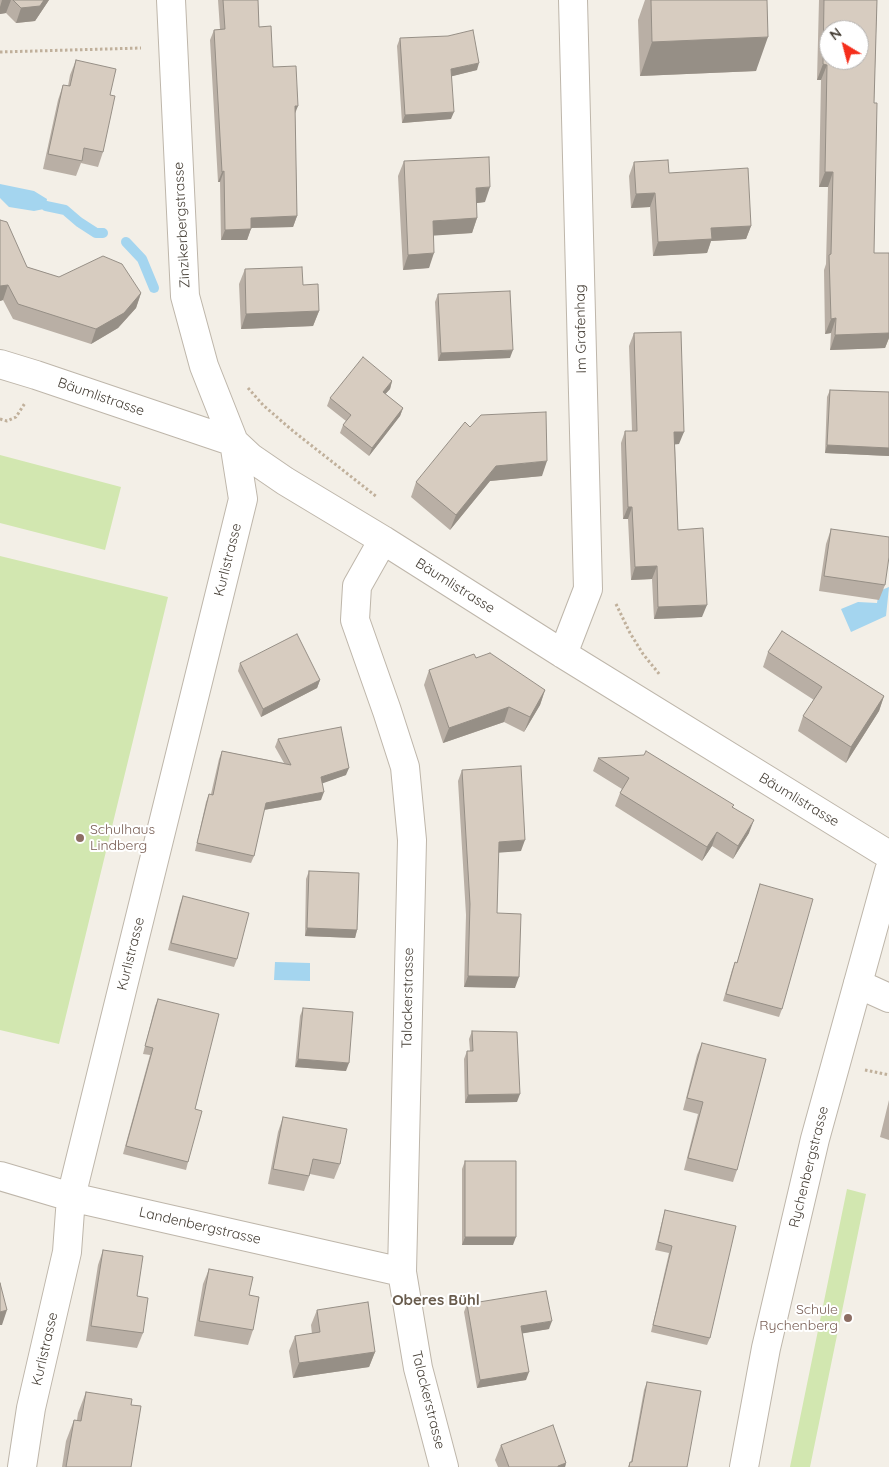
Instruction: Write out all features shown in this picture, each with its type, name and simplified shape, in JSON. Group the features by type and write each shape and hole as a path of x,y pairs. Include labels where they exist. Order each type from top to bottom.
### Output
{"street":[{"name":"Zinzikerbergstrasse","path":"171,0 185,296 204,366 234,442"},
{"name":"Im Grafenhag","path":"563,654 588,589 573,0"},
{"name":"Bäumlistrasse","path":"0,364 234,442 250,457 285,481 889,855"},
{"name":"Kurlistrasse","path":"22,1467 31,1408 67,1252 71,1197 243,499 234,442"},
{"name":"Talackerstrasse","path":"383,540 357,586 356,620 388,711 405,767 412,840 402,1272 418,1368 444,1467"},
{"name":"Rychenbergstrasse","path":"744,1467 766,1348 814,1139 889,871"},
{"path":"858,984 889,998"},
{"name":"Landenbergstrasse","path":"0,1176 71,1197 402,1272"}],"path":[{"path":"0,52 174,47"},
{"path":"246,385 263,405 293,431 384,502"},
{"path":"858,1068 889,1075"}],"green space":[{"path":"0,455 121,487 105,550 0,523"},
{"path":"0,556 168,597 59,1044 0,1030"},
{"path":"847,1189 866,1194 810,1467 790,1467"}],"water":[{"path":"0,184 34,191 47,199 46,206 44,209 34,211 9,207 0,198"},
{"path":"889,587 886,616 851,632 841,609 858,602 877,603 879,591"},
{"path":"275,962 310,963 310,981 274,980"}],"building":[{"path":"13,0 44,0 40,6 21,8"},
{"path":"223,0 258,0 259,27 271,26 273,67 296,66 298,106 295,106 297,216 251,218 251,229 225,230 224,171 222,172 214,30 225,29"},
{"path":"651,0 767,0 768,37 652,42"},
{"path":"824,0 877,0 874,103 877,103 874,253 889,253 889,333 835,335 836,318 831,319 829,255 831,254 833,172 825,172 827,70 869,70 869,20 824,20"},
{"path":"473,30 479,63 451,69 454,112 405,115 400,38 448,36"},
{"path":"76,60 116,69 110,95 115,96 103,152 84,148 82,161 48,154 63,85 70,86"},
{"path":"489,157 490,187 476,188 477,218 433,221 434,253 408,255 404,161"},
{"path":"668,160 669,173 748,168 751,226 711,228 712,239 658,242 655,193 636,194 634,162"},
{"path":"0,220 7,222 27,267 59,277 103,256 122,264 141,293 124,313 96,329 18,304 8,285 0,286"},
{"path":"302,267 303,285 318,284 319,311 246,314 245,269"},
{"path":"510,291 513,350 441,353 438,294"},
{"path":"681,332 684,432 674,432 678,530 703,528 707,605 658,607 657,566 635,567 632,507 628,507 625,431 637,431 634,333"},
{"path":"363,357 392,381 383,392 403,408 372,448 343,425 351,415 330,398"},
{"path":"830,390 889,392 889,448 827,445"},
{"path":"546,412 547,461 496,466 456,515 416,482 465,422 470,427 481,415"},
{"path":"831,529 889,537 889,557 885,585 824,576"},
{"path":"782,631 884,696 851,747 803,716 822,687 768,652"},
{"path":"297,634 320,680 263,709 240,663"},
{"path":"490,653 545,690 530,717 509,707 449,728 429,670 474,654 476,658"},
{"path":"341,727 349,768 321,777 324,792 266,803 254,856 197,843 209,794 213,795 222,751 291,765 278,739"},
{"path":"646,751 734,805 732,807 754,820 738,846 717,832 707,847 620,793 629,778 598,758 644,755"},
{"path":"521,766 525,840 499,842 497,913 521,914 519,977 468,976 470,904 462,770"},
{"path":"309,871 359,873 357,930 307,928"},
{"path":"760,884 813,899 782,1009 726,994"},
{"path":"183,896 249,913 237,959 171,943"},
{"path":"158,999 219,1014 195,1109 202,1111 188,1162 126,1146 153,1048 145,1046"},
{"path":"303,1008 353,1012 349,1063 298,1059"},
{"path":"472,1031 517,1032 520,1094 468,1095 467,1051 473,1051"},
{"path":"702,1043 766,1059 737,1170 688,1158 703,1102 687,1098"},
{"path":"283,1117 347,1129 340,1164 313,1159 309,1176 273,1169"},
{"path":"465,1161 516,1161 516,1237 465,1237"},
{"path":"665,1210 736,1226 710,1338 653,1325 672,1246 658,1242"},
{"path":"103,1250 143,1256 137,1296 148,1298 143,1333 91,1326"},
{"path":"209,1269 253,1277 249,1295 259,1297 253,1330 199,1321"},
{"path":"0,1283 7,1310 0,1312"},
{"path":"546,1291 552,1321 521,1326 529,1372 480,1380 467,1304"},
{"path":"368,1302 375,1352 299,1363 295,1336 320,1332 317,1310"},
{"path":"647,1382 701,1391 687,1467 629,1467 630,1462 632,1462"},
{"path":"86,1392 132,1399 131,1405 141,1406 131,1467 66,1467 74,1420 81,1421"},
{"path":"553,1425 566,1463 558,1467 509,1467 501,1445"}],"waterway":[{"path":"46,206 65,210 96,233 103,233"},
{"path":"126,242 142,259 154,288"}],"place":[{"name":"Schulhaus Lindberg","path":"80,838"},
{"name":"Schule Rychenberg","path":"848,1318"}],"district":[{"name":"Oberes Bühl","path":"436,1300"}]}
